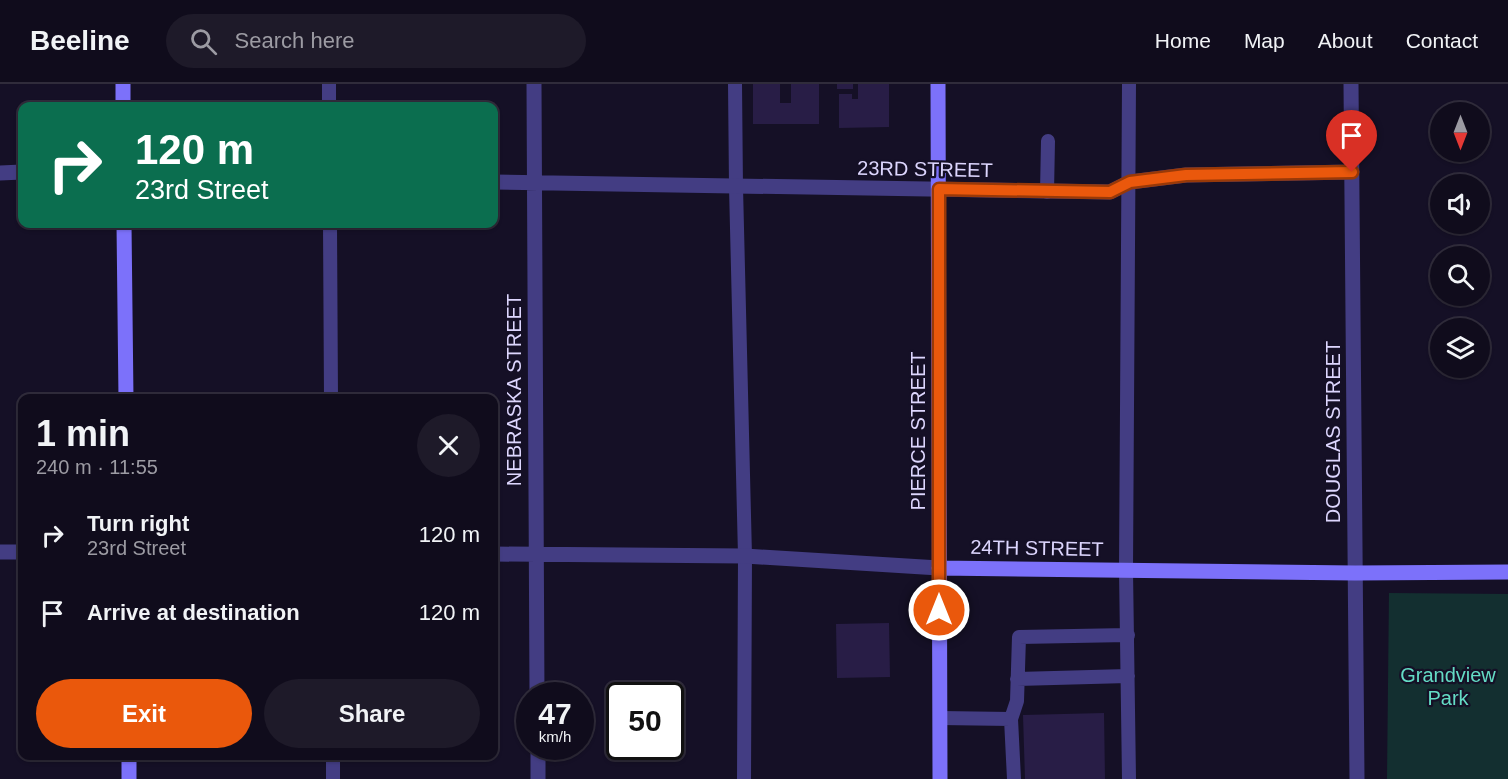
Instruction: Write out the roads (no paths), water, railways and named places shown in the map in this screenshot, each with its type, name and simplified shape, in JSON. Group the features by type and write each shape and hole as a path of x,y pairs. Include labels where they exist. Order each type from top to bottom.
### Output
{"main road":[{"path":"123,84 123,102"},
{"name":"PIERCE STREET","path":"938,84 940,779"},
{"path":"124,228 126,394"},
{"name":"24TH STREET","path":"939,568 1355,573 1508,572"},
{"path":"129,760 129,779"}],"street":[{"name":"NEBRASKA STREET","path":"534,84 537,682"},
{"name":"DOUGLAS STREET","path":"1351,84 1357,779"},
{"path":"0,173 18,172"},
{"name":"23RD STREET","path":"498,182 1110,192 1130,182 1186,175 1352,172"},
{"path":"0,552 18,552"},
{"name":"24TH STREET","path":"498,554 745,556 939,568"},
{"path":"538,760 538,779"}],"lane":[{"path":"329,84 329,102"},
{"path":"735,84 745,556 744,779"},
{"path":"1129,84 1126,570 1129,779"},
{"path":"1047,192 1048,141"},
{"path":"330,228 331,394"},
{"path":"1014,779 1011,719 1017,701 1019,637 1128,635"},
{"path":"1017,679 1128,676"},
{"path":"940,718 1011,719"},
{"path":"333,760 333,779"}],"park label":[{"name":"Grandview Park","path":"1448,686"}]}
